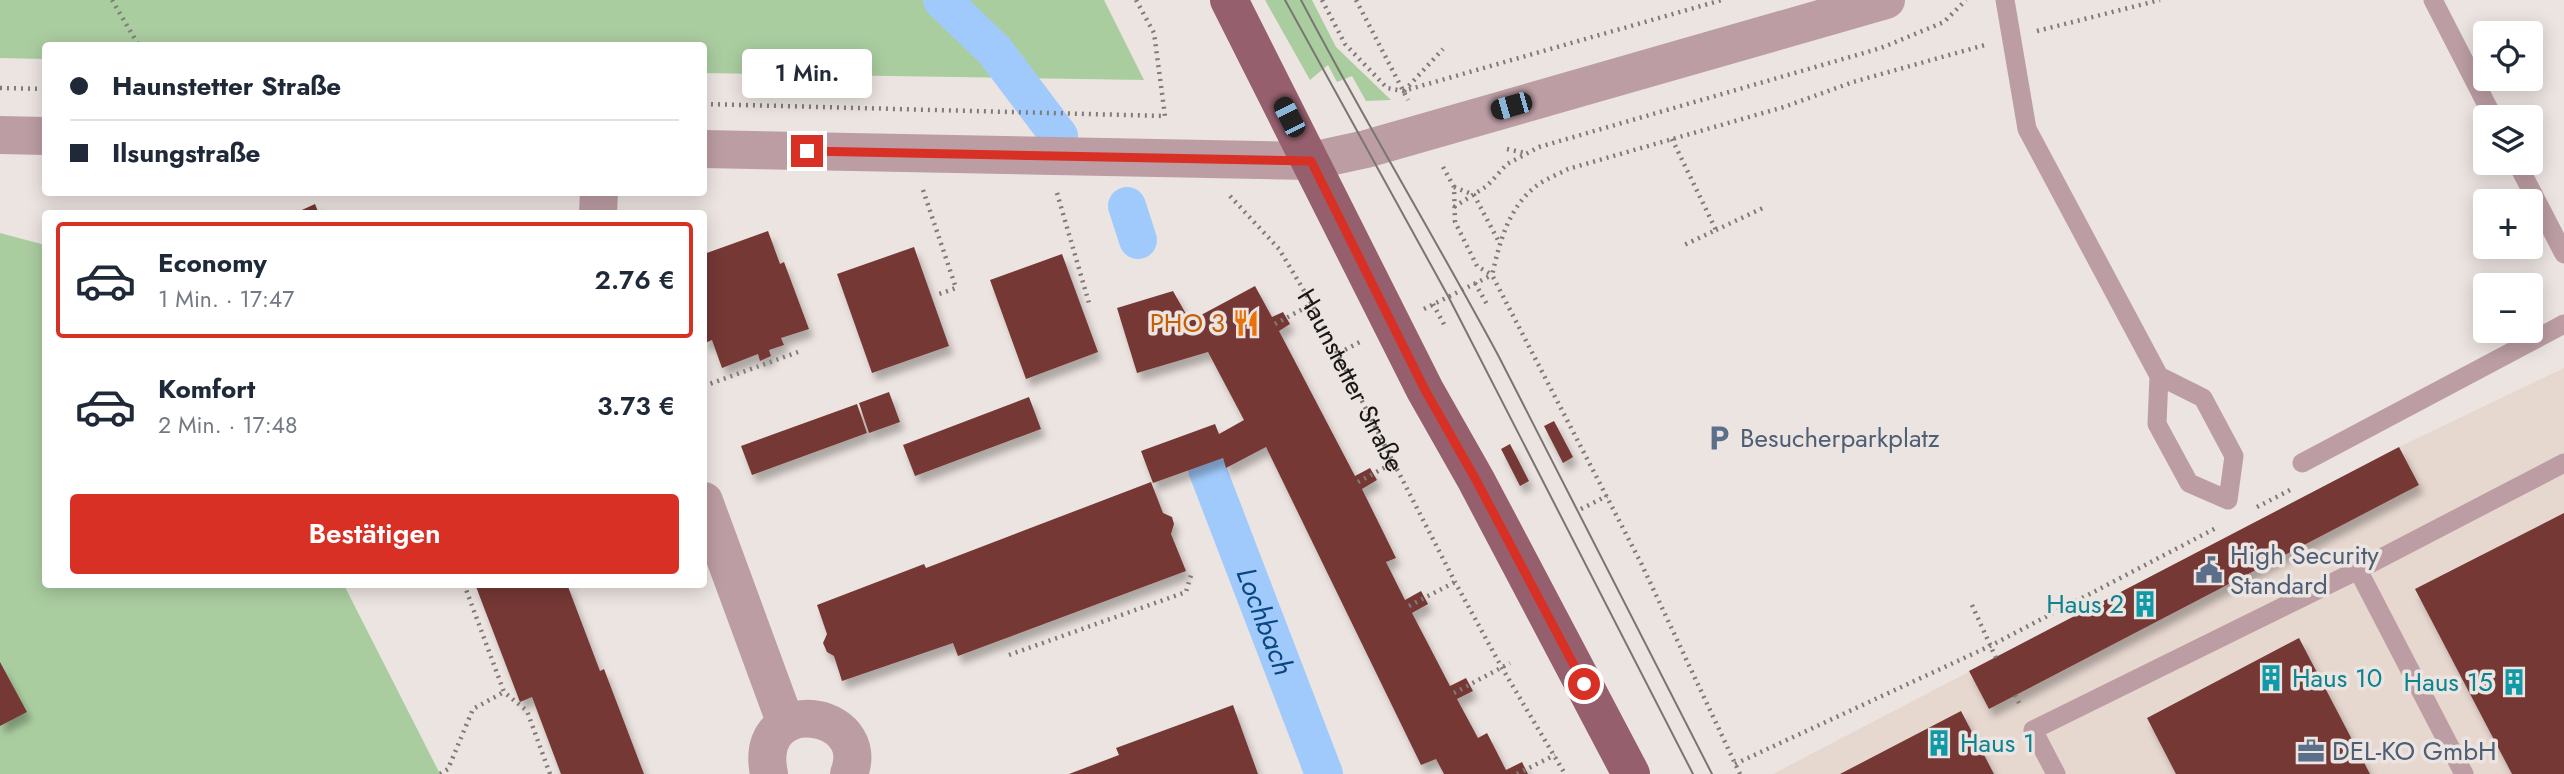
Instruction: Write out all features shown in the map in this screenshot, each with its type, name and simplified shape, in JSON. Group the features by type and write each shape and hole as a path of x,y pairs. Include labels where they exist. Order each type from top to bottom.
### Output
{"main road":[{"path":"1229,0 1425,390 1476,480 1631,774"}],"street":[{"path":"707,149 1311,161 1366,149 1886,0"},
{"path":"0,135 42,136"},
{"path":"707,509 786,724"},
{"path":"769,774 766,761 768,747 775,734 786,724 812,718 825,721 838,729 847,740 852,754 849,774"}],"lane":[{"path":"2006,0 2027,129 2159,376 2157,424 2189,484 2228,500 2234,456 2203,398 2159,376"},
{"path":"2433,0 2487,105"},
{"path":"2522,175 2564,254"},
{"path":"2302,463 2564,324"},
{"path":"2056,774 2033,730 2358,570 2564,463"},
{"path":"2358,570 2464,774"}],"path":[{"path":"112,0 137,42"},
{"path":"707,104 1165,116 1154,33 1136,0"},
{"path":"1322,0 1345,44 1387,88 1404,91 1722,0"},
{"path":"1356,0 1404,91"},
{"path":"1454,207 1487,186 1507,164 1539,147 1881,48 1944,22 1966,0"},
{"path":"1492,275 1499,243 1512,212 1538,185 1568,169 1784,107 1853,82 2013,37 2160,0"},
{"path":"1404,91 1443,49"},
{"path":"0,88 42,89"},
{"name":"Haunstetter Straße","path":"1165,116 1203,159 1237,205 1279,249 1312,304 1455,582 1565,774"},
{"path":"1672,139 1716,230"},
{"path":"911,153 956,288 939,295"},
{"path":"1045,155 1089,303 1085,304"},
{"path":"1499,243 1474,195 1454,187 1455,222 1477,266 1492,275 1607,496 1740,774"},
{"path":"1684,245 1765,207"},
{"path":"1475,283 1488,306"},
{"path":"1275,324 1312,304"},
{"path":"1433,304 1446,328"},
{"path":"707,385 798,352"},
{"path":"1358,481 1395,462"},
{"path":"2249,511 2298,486"},
{"path":"1581,509 1607,496"},
{"path":"1735,764 1990,646 2224,524"},
{"path":"1009,655 1186,592 1191,575"},
{"path":"1409,606 1455,582"},
{"path":"465,588 504,692 527,712 550,774"},
{"path":"1972,605 1996,658"},
{"path":"1454,693 1510,663"},
{"path":"440,774 449,769 473,709 504,692"},
{"path":"1517,774 1555,755"}],"shaded area":[{"path":"2564,368 2564,774 1773,774 2399,447"}],"green space":[{"path":"0,0 1104,0 1144,80 707,73 707,42 42,42 42,59 0,58"},
{"path":"1265,0 1312,0 1336,47 1391,100 1366,101 1352,76 1337,82 1328,65 1310,80"},
{"path":"0,233 42,244 42,588 346,588 440,774 0,774"}],"building":[{"path":"315,204 317,210 302,210"},
{"path":"768,231 780,264 784,262 809,329 781,338 784,345 769,350 771,356 760,361 758,354 722,368 712,340 707,342 707,253"},
{"path":"914,247 949,346 872,373 837,274"},
{"path":"1062,254 1098,352 1026,379 990,280"},
{"path":"1255,286 1272,317 1283,312 1290,324 1279,331 1355,476 1370,468 1377,480 1362,489 1396,558 1386,562 1405,600 1421,591 1428,604 1412,613 1450,686 1466,678 1473,691 1457,699 1478,738 1487,733 1506,770 1522,762 1528,774 1444,774 1436,759 1421,765 1266,447 1226,468 1223,458 1153,483 1141,451 1215,424 1219,434 1244,420 1208,352 1137,373 1117,308 1173,291 1190,321"},
{"path":"889,392 900,422 869,433 859,403"},
{"path":"1029,397 1041,429 915,476 903,445"},
{"path":"857,404 867,433 752,475 741,446"},
{"path":"1554,421 1573,457 1563,463 1544,426"},
{"path":"1510,444 1529,481 1520,486 1501,449"},
{"name":"Haus 2","path":"2399,447 2419,485 1989,709 1969,671"},
{"path":"1151,482 1163,513 1172,517 1174,524 1171,534 1186,571 958,656 953,643 842,681 834,656 827,652 823,643 827,634 817,605 924,564 926,568"},
{"name":"Haus 15","path":"2564,513 2564,774 2512,774 2415,589"},
{"path":"477,588 569,588 600,671 604,669 644,774 561,774 532,697 520,702"},
{"name":"Haus 10","path":"2299,638 2370,774 2176,774 2147,718"},
{"path":"0,662 27,712 0,726"},
{"path":"1233,705 1258,774 1069,774 1119,755 1116,748"},
{"name":"Haus 1","path":"1961,711 1994,774 1840,774"}],"waterway":[{"name":"Lochbach","path":"942,0 994,50 1059,136"},
{"name":"Lochbach","path":"1127,206 1138,240"},
{"name":"Lochbach","path":"1207,469 1324,774"}],"tram line":[{"path":"1285,0 1448,296 1693,774"},
{"path":"1301,0 1498,355 1712,774"}],"place":[{"name":"PHO 3","path":"1246,323"},
{"name":"Besucherparkplatz","path":"1719,438"},
{"name":"High Security Standard","path":"2209,570"},
{"name":"Haus 2","path":"2145,604"},
{"name":"Haus 10","path":"2271,678"},
{"name":"Haus 15","path":"2514,682"},
{"name":"Haus 1","path":"1939,743"},
{"name":"DEL-KO GmbH","path":"2311,751"}],"route":[{"path":"807,151 1311,161 1425,390 1584,684"}]}
